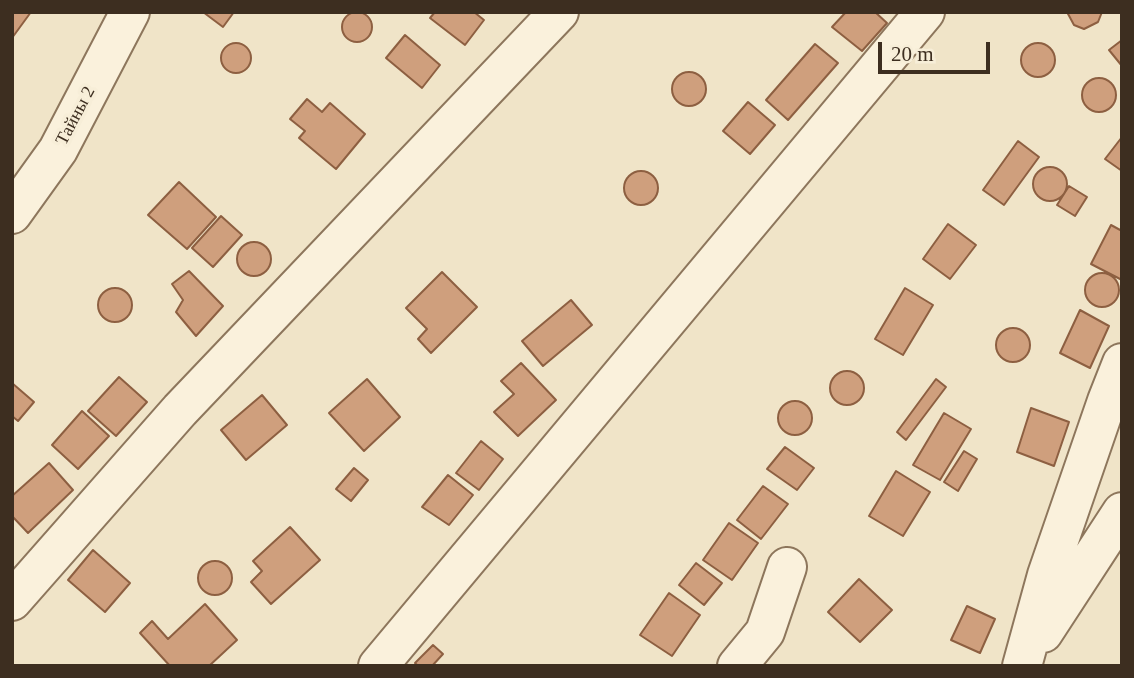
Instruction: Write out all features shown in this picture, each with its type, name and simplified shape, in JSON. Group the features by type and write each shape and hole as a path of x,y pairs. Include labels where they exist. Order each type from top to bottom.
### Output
{"street":[{"name":"Тайны 2","path":"12,214 58,150 130,12"},
{"path":"12,601 180,410 559,12"},
{"path":"377,666 925,12"},
{"path":"1023,663 1047,575 1122,363"},
{"path":"1023,663 1122,512"},
{"path":"737,666 765,632 787,567"}],"building":[{"path":"12,12 31,12 12,38"},
{"path":"203,12 234,12 223,27"},
{"path":"357,12 368,16 372,27 368,38 357,42 346,38 342,27 346,16"},
{"path":"435,12 474,12 484,20 465,45 430,18"},
{"path":"846,12 875,12 887,23 862,51 832,27"},
{"path":"1067,12 1102,12 1098,22 1084,29 1074,25"},
{"path":"405,35 440,65 422,88 386,58"},
{"path":"1122,40 1122,66 1109,50"},
{"path":"236,43 247,47 251,58 247,69 236,73 225,69 221,58 225,47"},
{"path":"1038,43 1050,48 1055,60 1050,72 1038,77 1026,72 1021,60 1026,48"},
{"path":"815,44 838,63 788,120 766,100"},
{"path":"689,72 701,77 706,89 701,101 689,106 677,101 672,89 677,77"},
{"path":"1099,78 1111,83 1116,95 1111,107 1099,112 1087,107 1082,95 1087,83"},
{"path":"307,99 322,112 330,103 365,134 336,169 299,138 305,131 290,119"},
{"path":"748,102 775,125 750,154 723,131"},
{"path":"1122,137 1122,171 1105,159"},
{"path":"1018,141 1039,157 1004,205 983,190"},
{"path":"1050,167 1062,172 1067,184 1062,196 1050,201 1038,196 1033,184 1038,172"},
{"path":"641,171 653,176 658,188 653,200 641,205 629,200 624,188 629,176"},
{"path":"179,182 216,217 187,249 148,215"},
{"path":"1069,186 1087,197 1075,216 1057,205"},
{"path":"221,216 242,235 213,267 192,248"},
{"path":"948,224 976,245 950,279 923,259"},
{"path":"1111,225 1122,231 1122,280 1091,264"},
{"path":"254,242 266,247 271,259 266,271 254,276 242,271 237,259 242,247"},
{"path":"189,271 223,306 196,336 176,312 183,300 172,284"},
{"path":"442,272 477,307 431,353 418,339 427,329 406,308"},
{"path":"1102,273 1114,278 1119,290 1114,302 1102,307 1090,302 1085,290 1090,278"},
{"path":"115,288 127,293 132,305 127,317 115,322 103,317 98,305 103,293"},
{"path":"905,288 933,305 903,355 875,339"},
{"path":"571,300 592,325 543,366 522,341"},
{"path":"1080,310 1109,326 1090,368 1060,353"},
{"path":"1013,328 1025,333 1030,345 1025,357 1013,362 1001,357 996,345 1001,333"},
{"path":"521,363 556,400 518,436 494,412 514,394 501,381"},
{"path":"847,371 859,376 864,388 859,400 847,405 835,400 830,388 835,376"},
{"path":"119,377 147,402 116,436 88,411"},
{"path":"367,379 400,417 364,451 329,413"},
{"path":"936,379 946,387 906,440 897,432"},
{"path":"12,383 34,402 18,421 12,416"},
{"path":"262,395 287,425 246,460 221,430"},
{"path":"795,401 807,406 812,418 807,430 795,435 783,430 778,418 783,406"},
{"path":"1031,408 1069,422 1054,466 1017,452"},
{"path":"82,411 109,436 78,469 52,445"},
{"path":"944,413 971,429 940,480 913,465"},
{"path":"481,441 503,459 479,490 456,473"},
{"path":"785,447 814,468 797,490 767,469"},
{"path":"964,451 977,459 958,491 944,482"},
{"path":"49,463 73,490 28,533 12,516 12,496"},
{"path":"354,468 368,480 351,501 336,489"},
{"path":"896,471 930,492 903,536 869,516"},
{"path":"448,475 473,495 449,525 422,507"},
{"path":"763,486 788,504 761,539 737,520"},
{"path":"729,523 758,543 732,580 703,560"},
{"path":"290,527 320,560 271,604 251,582 262,571 253,561"},
{"path":"93,550 130,583 105,612 68,580"},
{"path":"215,561 227,566 232,578 227,590 215,595 203,590 198,578 203,566"},
{"path":"696,563 722,583 704,605 679,585"},
{"path":"859,579 892,610 860,642 828,612"},
{"path":"669,593 700,615 672,656 640,635"},
{"path":"205,604 237,640 209,666 170,666 140,633 152,621 168,639"},
{"path":"967,606 995,619 980,653 951,640"},
{"path":"433,645 443,654 432,666 418,666 415,663"}]}
